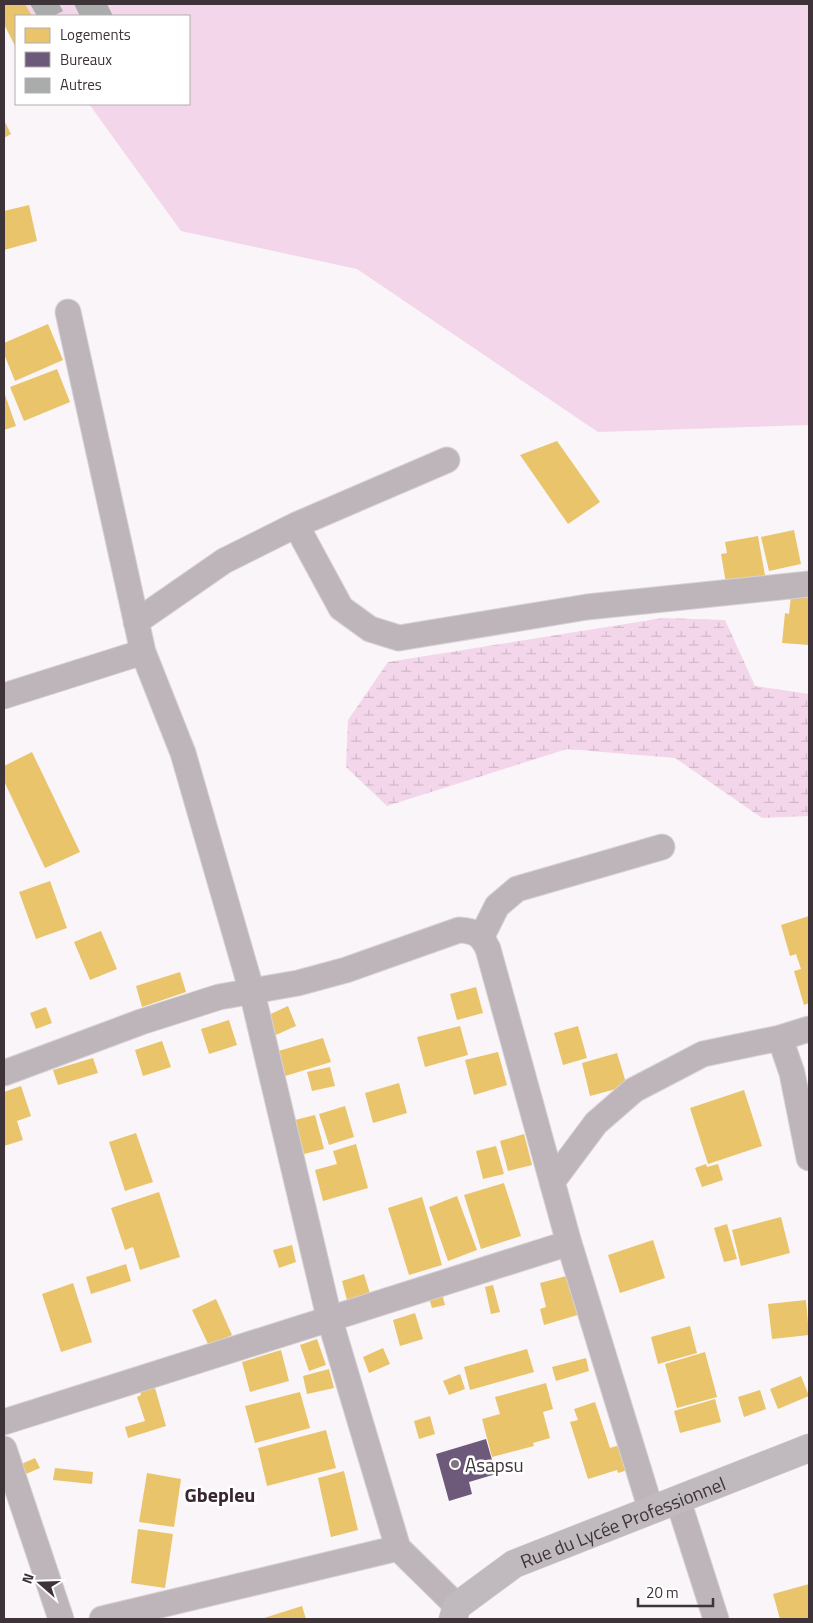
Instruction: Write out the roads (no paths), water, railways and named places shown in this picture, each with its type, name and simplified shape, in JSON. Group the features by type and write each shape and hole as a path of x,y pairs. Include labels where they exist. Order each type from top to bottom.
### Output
{"main road":[{"name":"Rue du Lycée Professionnel","path":"455,1612 514,1564 809,1448"}],"street":[{"path":"68,312 143,652 183,753 252,992 329,1317 398,1548 455,1612"},
{"path":"136,622 224,561 296,525 446,460"},
{"path":"296,525 342,608 370,629 399,638 587,607 809,584"},
{"path":"4,696 143,652"},
{"path":"482,936 497,906 517,889 662,847"},
{"path":"4,1073 142,1022 219,997 298,983 346,970 459,930 473,931 482,936 488,949 569,1243 651,1510"},
{"path":"552,1182 596,1123 634,1090 703,1054 780,1038 809,1029"},
{"path":"780,1038 792,1073 809,1158"},
{"path":"4,1422 329,1317 569,1243"},
{"path":"4,1449 61,1619"},
{"path":"678,1500 716,1619"},
{"path":"102,1619 398,1548"}],"place":[{"name":"Asapsu","path":"455,1464"}],"district":[{"name":"Gbepleu","path":"220,1494"}]}
